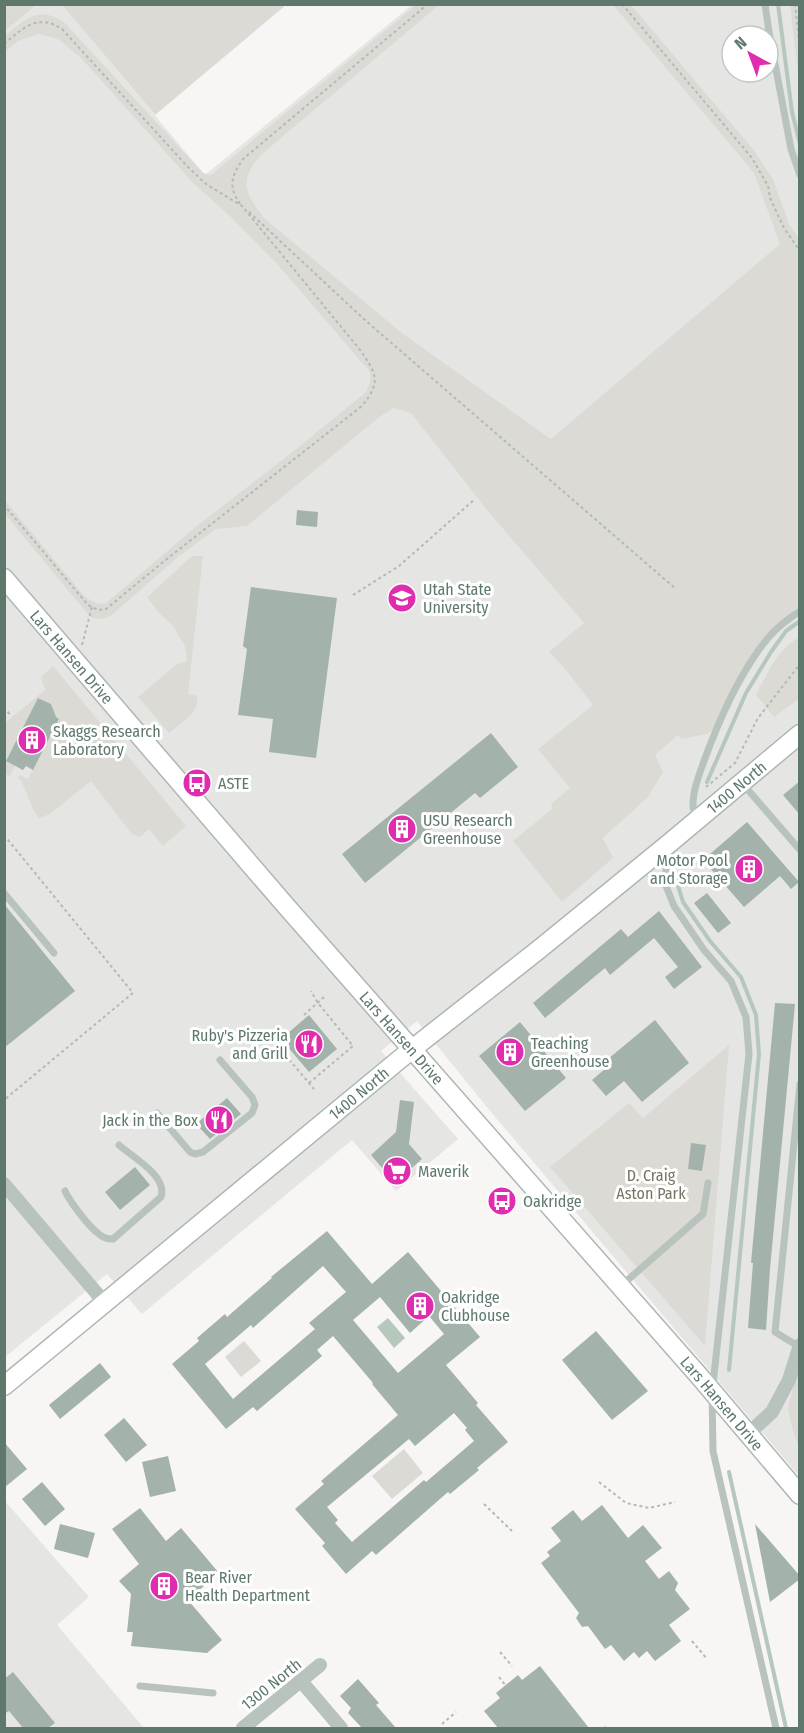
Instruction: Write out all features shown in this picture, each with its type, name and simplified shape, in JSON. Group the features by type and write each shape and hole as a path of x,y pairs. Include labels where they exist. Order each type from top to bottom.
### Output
{"main road":[{"name":"Lars Hansen Drive","path":"4,578 411,1050 800,1495"},
{"name":"1400 North","path":"4,1386 411,1050 537,951 800,734"}],"street":[{"path":"4,1184 105,1303"},
{"path":"748,1434 772,1412 789,1380 799,1346"},
{"name":"1300 North","path":"243,1728 320,1665"},
{"path":"301,1681 341,1728"}],"lane":[{"path":"765,4 768,32 791,149 800,175"},
{"path":"697,820 692,807 697,781 715,733 743,676 769,637 800,611"},
{"path":"742,783 800,850"},
{"path":"666,846 666,886 674,906 704,950 731,981 746,1017 749,1054 712,1393 713,1451 776,1728"},
{"path":"4,892 54,953"},
{"path":"157,1113 190,1152 195,1154 204,1152 252,1113 255,1106 252,1097 220,1060"},
{"path":"799,1346 775,1332 800,1084"},
{"path":"65,1191 68,1198 98,1234 113,1239 161,1197 163,1190 161,1184 143,1163 119,1145"},
{"path":"620,1287 703,1214 708,1183"},
{"path":"140,1686 213,1693"}],"path":[{"path":"4,505 88,605 98,610 106,609 362,406 374,389 373,368 234,196 232,185 234,173 243,159 428,4"},
{"path":"622,4 752,158 768,186 770,198 779,219 800,251"},
{"path":"795,4 800,48"},
{"path":"4,44 25,27 34,23 54,24 62,29 187,166 207,184 242,206 366,321 676,589"},
{"path":"353,595 399,566 475,499"},
{"path":"77,663 92,607"},
{"path":"694,796 735,763 758,718 800,664"},
{"path":"4,707 11,716"},
{"path":"4,835 133,993 4,1100"},
{"path":"309,1083 353,1046 311,991"},
{"path":"304,1015 324,996"},
{"path":"266,1032 314,1089"},
{"path":"599,1482 626,1503 650,1508 675,1502"},
{"path":"484,1504 513,1531"},
{"path":"692,1641 707,1659"},
{"path":"500,1652 512,1666"},
{"path":"499,1677 506,1686"},
{"path":"442,1724 456,1712"}],"shaded area":[{"name":"Utah State University","path":"36,5 62,5 205,175 412,5 799,5 799,1476 491,1112 417,1021 381,1051 458,1139 396,1191 352,1140 142,1314 107,1274 5,1357 4,31"},
{"path":"388,1318 405,1338 394,1348 377,1327"},
{"path":"4,1500 89,1597 57,1625 144,1728 5,1728"}],"green space":[{"path":"5,4 36,4 36,5 5,31"},
{"path":"62,5 286,5 155,115"},
{"path":"416,5 439,5 262,154 254,163 247,179 249,194 264,218 403,334 551,439 780,244 754,173 613,5 631,5 753,149 773,179 789,224 799,238 799,606 768,634 733,687 713,729 708,734 681,739 678,735 655,755 663,772 648,797 603,838 613,858 562,902 513,841 552,809 551,804 570,788 538,749 593,705 549,652 584,623 487,510 411,413 393,408 378,418 247,526 216,529 178,557 112,615 103,619 92,618 86,612 5,514 4,499 85,597 98,604 106,603 198,525 366,392 370,383 370,372 278,265 230,216 194,184 82,59 58,39 39,34 18,41 5,52 5,36 33,16 47,15 65,23 203,173 211,175"},
{"path":"790,5 799,5 799,80"},
{"path":"192,556 203,556 188,694 196,695 197,701 189,716 169,733 138,697 177,664 187,661 185,646 173,626 158,612 147,597"},
{"path":"799,637 799,699 774,717 756,695 778,656"},
{"path":"53,666 186,826 163,846 149,829 140,837 131,833 91,781 50,814 39,818 21,780 18,779 19,775 28,779 59,719 52,715 54,712 51,704 38,698 6,761 15,766 10,776 5,774 5,723 45,690 41,677"},
{"name":"D. Craig Aston Park","path":"729,1045 705,1346 550,1167 629,1103 643,1118"},
{"path":"244,1341 261,1361 241,1377 225,1357"},
{"path":"799,1363 799,1447 788,1408"},
{"path":"404,1449 423,1473 392,1499 372,1476"}],"building":[{"path":"297,510 318,512 317,527 296,525"},
{"path":"251,587 337,598 316,758 269,752 273,719 238,715 247,649 243,646"},
{"name":"Skaggs Research Laboratory","path":"38,698 51,704 59,719 33,770 26,766 23,770 6,761"},
{"name":"USU Research Greenhouse","path":"491,733 518,767 480,798 475,793 365,883 342,854"},
{"path":"800,781 800,815 783,795"},
{"name":"Motor Pool and Storage","path":"747,822 799,882 791,889 780,876 744,907 703,860"},
{"path":"707,893 731,923 718,933 694,903"},
{"path":"4,904 75,991 4,1048"},
{"path":"659,911 702,967 674,989 665,977 678,967 654,938 610,975 605,968 545,1018 533,1003 621,929 628,937"},
{"path":"775,1003 795,1004 766,1330 748,1328 753,1263 751,1263"},
{"name":"Ruby's Pizzeria and Grill","path":"309,1015 337,1049 309,1072 281,1039"},
{"path":"655,1020 689,1063 642,1102 624,1081 606,1096 592,1080 612,1063 608,1059"},
{"path":"520,1022 566,1078 525,1111 479,1056"},
{"name":"Jack in the Box","path":"227,1098 241,1114 210,1139 196,1124"},
{"name":"Maverik","path":"400,1100 414,1102 409,1144 422,1159 395,1183 371,1155 396,1132"},
{"path":"691,1143 706,1145 702,1171 688,1169"},
{"path":"135,1167 150,1185 120,1210 105,1192"},
{"path":"327,1231 372,1284 408,1252 480,1337 446,1365 508,1442 477,1468 479,1470 450,1494 448,1492 376,1555 372,1551 346,1574 322,1546 325,1543 295,1509 324,1484 321,1481 398,1415 373,1383 333,1336 317,1350 322,1356 257,1411 253,1407 226,1429 172,1364 199,1341 197,1338 225,1314 227,1317","holes":["323,1266 346,1292 309,1323 315,1329 233,1399 205,1364 251,1325 253,1328","380,1297 410,1333 429,1316 444,1334 398,1373 353,1320","454,1413 467,1428 465,1430 474,1441 426,1482 424,1480 352,1542 335,1523 338,1520 327,1507 409,1439 415,1446"]},
{"path":"596,1331 648,1391 612,1420 562,1360"},
{"path":"100,1363 111,1377 60,1419 49,1405"},
{"path":"124,1418 147,1445 126,1462 104,1435"},
{"path":"4,1442 27,1469 4,1488"},
{"path":"168,1456 176,1491 150,1497 142,1462"},
{"path":"42,1482 65,1509 45,1526 22,1499"},
{"path":"602,1505 628,1538 643,1525 662,1548 645,1561 659,1579 669,1571 678,1583 675,1590 690,1609 669,1625 681,1641 655,1661 647,1651 639,1658 634,1652 624,1661 611,1645 605,1649 588,1626 582,1627 576,1618 579,1613 541,1563 550,1556 547,1552 561,1541 551,1528 573,1510 582,1521"},
{"name":"Bear River Health Department","path":"140,1508 166,1541 181,1528 219,1573 188,1600 222,1640 207,1653 131,1646 133,1632 127,1632 131,1594 119,1581 139,1564 112,1529"},
{"path":"60,1524 95,1533 88,1558 54,1549"},
{"path":"755,1524 800,1576 800,1579 770,1602"},
{"path":"540,1666 589,1728 498,1728 484,1711 500,1698 496,1693 518,1675 522,1680"},
{"path":"13,1672 55,1723 48,1728 23,1728 9,1711 4,1714 4,1679"},
{"path":"358,1679 379,1703 376,1705 396,1728 362,1728 348,1713 351,1708 340,1696"}],"waterway":[{"path":"778,4 792,112 800,144"},
{"path":"707,782 746,693 786,631 800,621"},
{"path":"676,879 683,902 710,941 741,977 756,1015 759,1054 729,1370"},
{"path":"729,1472 786,1728"}],"place":[{"name":"Utah State University","path":"402,598"},
{"name":"Skaggs Research Laboratory","path":"32,740"},
{"name":"ASTE","path":"197,783"},
{"name":"USU Research Greenhouse","path":"402,829"},
{"name":"Motor Pool and Storage","path":"749,869"},
{"name":"Ruby's Pizzeria and Grill","path":"309,1044"},
{"name":"Teaching Greenhouse","path":"510,1052"},
{"name":"Jack in the Box","path":"219,1120"},
{"name":"Maverik","path":"397,1171"},
{"name":"Oakridge","path":"502,1201"},
{"name":"Oakridge Clubhouse","path":"420,1306"},
{"name":"Bear River Health Department","path":"164,1586"}]}
